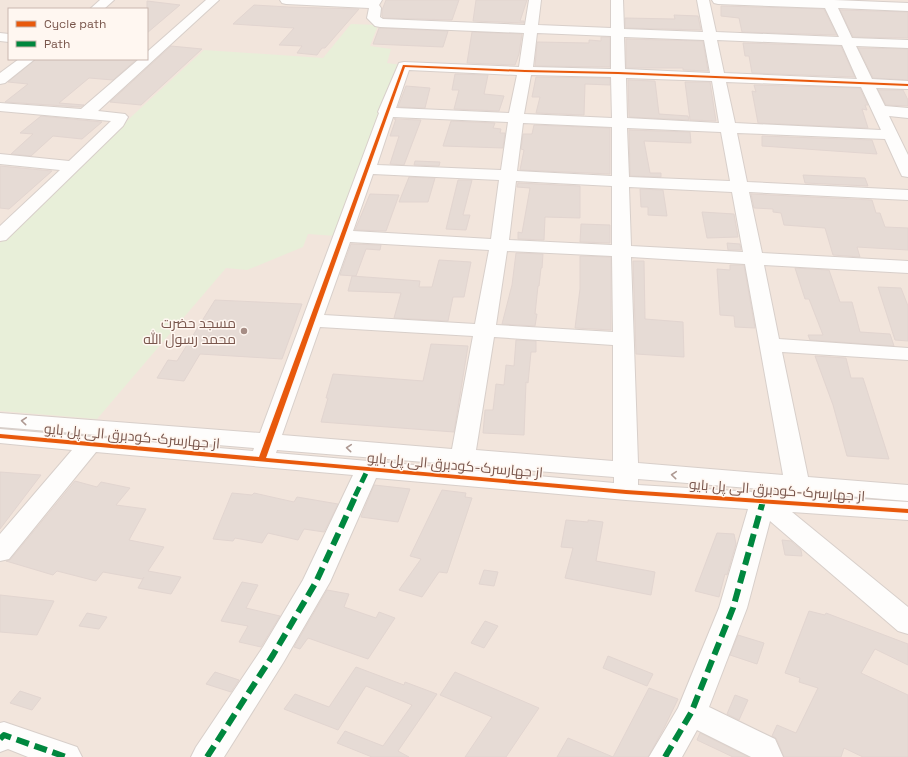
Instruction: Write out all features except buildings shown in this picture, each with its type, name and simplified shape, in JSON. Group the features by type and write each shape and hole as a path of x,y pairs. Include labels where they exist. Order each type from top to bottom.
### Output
{"street":[{"path":"97,8 108,0"},
{"path":"153,49 213,0"},
{"path":"286,0 374,3 375,8 373,18 380,23 908,44"},
{"path":"461,467 499,245 516,118 525,71 535,0"},
{"path":"617,0 623,251 626,482"},
{"path":"703,0 799,494"},
{"path":"718,0 829,2 908,7"},
{"path":"829,2 908,172"},
{"path":"0,80 27,60"},
{"path":"85,114 141,60"},
{"path":"265,450 313,320 386,112 405,65 525,71 618,73 908,85"},
{"path":"0,107 120,117 118,123 2,232"},
{"path":"879,110 908,113"},
{"path":"386,112 891,135"},
{"path":"0,159 73,166"},
{"path":"366,169 908,195"},
{"path":"343,236 908,267"},
{"path":"313,320 624,339"},
{"path":"770,345 908,354"},
{"name":"از جهارسرک-کودبرق الی پل بایو","path":"0,420 265,450 626,482 799,494 908,492"},
{"name":"از جهارسرک-کودبرق الی پل بایو","path":"0,436 90,444 265,450 368,469 461,467"},
{"path":"0,552 90,444"},
{"path":"207,757 273,655 316,582 368,469"},
{"path":"665,757 691,713 733,608 761,492 908,623"},
{"name":"از جهارسرک-کودبرق الی پل بایو","path":"799,494 908,511"},
{"path":"691,713 764,748 767,757"},
{"path":"0,739 4,735 66,757"}],"shaded area":[{"path":"0,0 908,0 908,757 0,757"}],"green space":[{"path":"351,24 378,25 370,46 391,49 387,63 401,65 336,236 308,234 303,247 247,270 226,268 97,419 0,411 0,243 131,117 204,50 323,58"}],"marked path":[{"path":"207,757 273,655 316,582 368,469"},
{"path":"665,757 691,713 733,608 763,501"},
{"path":"0,739 4,735 66,757"}],"cycle path":[{"path":"262,459 404,66 908,85"},
{"path":"0,436 626,492 908,511"}],"place":[{"name":"مسجد حضرت محمد رسول الله","path":"244,331"}]}
